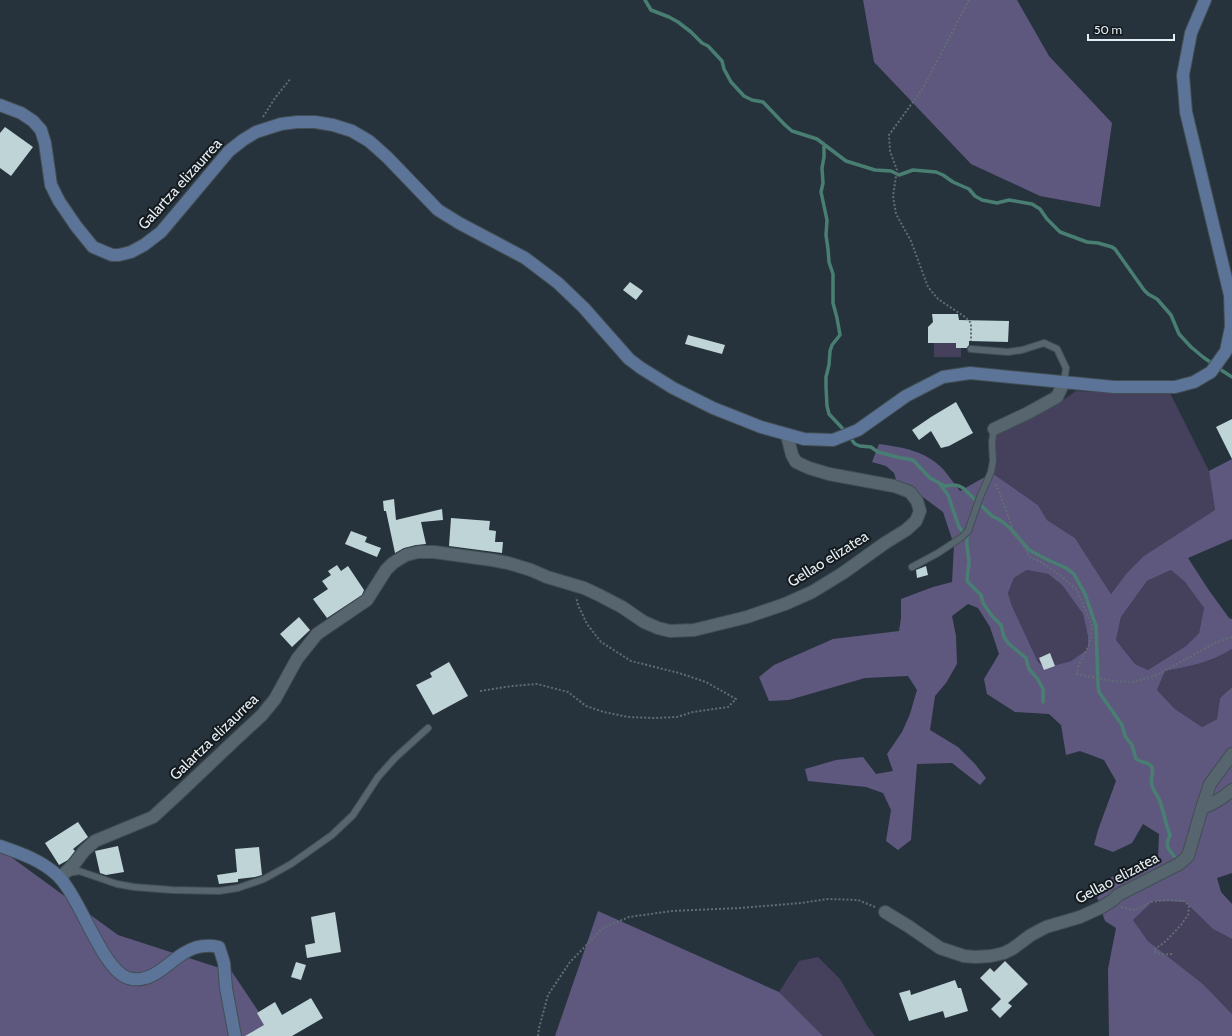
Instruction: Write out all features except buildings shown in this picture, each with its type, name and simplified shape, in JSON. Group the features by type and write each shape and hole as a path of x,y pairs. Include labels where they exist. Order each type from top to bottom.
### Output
{"street":[{"name":"Galartza elizaurrea","path":"0,105 21,113 33,121 41,130 45,142 51,185 59,201 90,244 102,252 112,255 131,252 144,245 161,232 228,151 256,132 281,124 315,122 333,125 352,132 369,141 387,157 438,210 525,258 558,283 584,308 629,360 641,368 673,388 713,408 761,427 804,439 833,440 858,430 906,396 943,377 970,373 1114,387 1174,386 1194,382 1211,372 1226,351 1231,328 1230,295 1186,112 1183,75 1191,33 1205,0"},
{"path":"994,430 1056,397 1064,382"},
{"name":"Gellao elizatea","path":"516,565 599,595 622,607 644,622 658,628 670,631 694,630 747,617 785,604 812,592 843,573 906,530 916,521 920,511 917,501 910,492 894,486 829,474 796,462 792,454 787,435"},
{"name":"Galartza elizaurrea","path":"60,878 95,841 153,817 262,715 275,699 297,659 317,634 367,600 386,570 393,563 406,555 418,552 434,552 516,565"},
{"name":"Gellao elizatea","path":"885,912 940,948 964,956 976,957 1004,953 1012,949 1030,935 1046,927 1086,914 1102,907 1118,895 1179,864 1188,856 1210,784 1232,754"},
{"path":"1202,808 1223,798 1232,790"},
{"path":"0,846 35,860 60,878 78,904 106,958 122,975 128,978 142,978 156,974 183,953 198,947 205,945 219,947 224,964 226,988 235,1036"}],"lane":[{"path":"971,349 1008,352 1044,344 1057,349 1066,368 1064,382"},
{"path":"912,567 938,553 962,537 968,531 993,461 992,442 994,430"},
{"path":"60,878 69,872 79,871 117,884 134,887 200,891 219,891 238,888 264,879 291,864 332,835 353,815 378,777 395,758 428,728"}],"path":[{"path":"970,0 923,88 889,135 890,151 897,170 893,196 896,214 910,241 928,287 938,298 971,323 971,349"},
{"path":"256,132 264,114 291,78"},
{"path":"990,472 1013,528 1030,557 1050,568 1077,590 1092,626 1090,643 1078,667 1077,674 1112,681 1133,682 1157,676 1215,643 1232,637"},
{"path":"480,691 537,684 568,692 586,706 604,712 628,717 654,718 677,717 693,712 728,707 736,699 706,682 679,673 631,661 601,642 587,624 578,605 574,586"},
{"path":"538,1036 548,995 570,962 603,928 629,917 672,910 740,908 801,903 828,899 858,900 885,912"},
{"path":"1113,900 1122,907 1133,910 1151,902 1168,900 1184,901 1189,906 1188,915 1166,941 1154,950 1156,953 1173,954"}],"shaded area":[{"path":"863,0 1017,0 1049,56 1112,123 1100,207 1040,196 971,164 874,62"},
{"path":"934,343 956,343 956,348 961,348 961,357 934,357"},
{"path":"1076,391 1143,394 1170,393 1209,471 1215,510 1126,574 1111,594 1075,538 1047,520 1038,505 992,473 991,436 1056,405"},
{"path":"879,444 913,451 936,463 943,469 960,491 992,473 1038,505 1047,520 1075,538 1111,594 1126,574 1144,556 1215,510 1209,471 1232,459 1232,539 1188,558 1208,589 1229,618 1232,619 1232,649 1208,661 1192,666 1165,671 1157,690 1175,709 1202,727 1217,719 1220,698 1232,687 1232,873 1217,878 1221,892 1232,904 1232,939 1213,929 1185,902 1153,901 1133,920 1148,941 1203,984 1232,1014 1232,1036 1109,1036 1108,969 1116,928 1105,921 1094,888 1127,868 1158,858 1159,834 1143,824 1132,843 1113,852 1094,845 1116,781 1104,760 1080,751 1066,755 1061,725 1049,714 1015,712 987,694 984,679 999,654 990,627 978,608 968,604 952,616 956,636 957,664 946,683 935,696 930,730 958,747 975,764 986,778 980,785 952,763 917,764 911,840 898,850 886,841 891,810 883,793 866,787 808,781 805,769 836,760 863,757 876,774 893,771 887,754 902,732 910,714 917,690 908,676 865,678 789,700 769,701 759,677 774,665 833,639 899,631 901,599 933,587 952,582 954,545 943,512 916,492 897,483 894,473 886,466 872,462","holes":["1027,570 1048,574 1062,585 1083,614 1088,637 1088,649 1071,661 1045,668 1038,662 1012,606 1008,593 1014,578","1171,570 1185,582 1204,608 1199,633 1186,646 1148,670 1135,664 1116,640 1121,617 1147,581"]},
{"path":"1027,570 1048,574 1062,585 1083,614 1088,637 1088,649 1071,661 1045,668 1038,662 1012,606 1008,593 1014,578"},
{"path":"1171,570 1185,582 1204,608 1199,633 1186,646 1148,670 1135,664 1116,640 1121,617 1147,581"},
{"path":"1232,649 1232,687 1220,698 1217,719 1202,727 1175,709 1157,690 1165,671 1192,666 1208,661"},
{"path":"0,849 118,935 232,972 275,1036 0,1036"},
{"path":"1153,901 1185,902 1213,929 1232,939 1232,1014 1203,984 1148,941 1133,920"},
{"path":"598,911 779,992 823,1036 555,1036"},
{"path":"818,957 840,979 868,1027 875,1036 823,1036 779,992 799,961"}],"waterway":[{"path":"645,0 651,10 678,22 702,43 708,46 722,61 724,69 731,82 744,96 752,100 763,102 792,131 817,139 846,161 875,170 891,171 899,175 913,170 936,172 969,189 975,196 982,200 997,203 1009,200 1032,204 1040,209 1047,219 1060,232 1087,242 1112,247 1115,249 1144,290 1157,299 1171,315 1179,334 1191,347 1213,364"},
{"path":"824,144 822,168 823,183 821,192 827,220 826,235 829,262 833,274 833,303 840,335 832,345 830,351 826,377 827,406 829,414 845,431"},
{"path":"1218,368 1232,377"},
{"path":"852,440 855,444 871,447 878,452 913,460 930,478 945,486 954,485 963,488 992,516 1010,528 1029,550 1066,568 1074,574 1085,594 1096,626 1099,692 1122,725 1125,736 1132,745 1136,759 1149,764 1152,767 1153,772 1151,780 1154,791 1161,804 1170,835 1168,846 1174,856"},
{"path":"939,483 948,495 959,527 967,537 969,561 967,581 981,595 983,603 992,616 1001,625 1004,637 1009,644 1026,658 1029,669 1037,678 1043,689 1043,702"}]}
